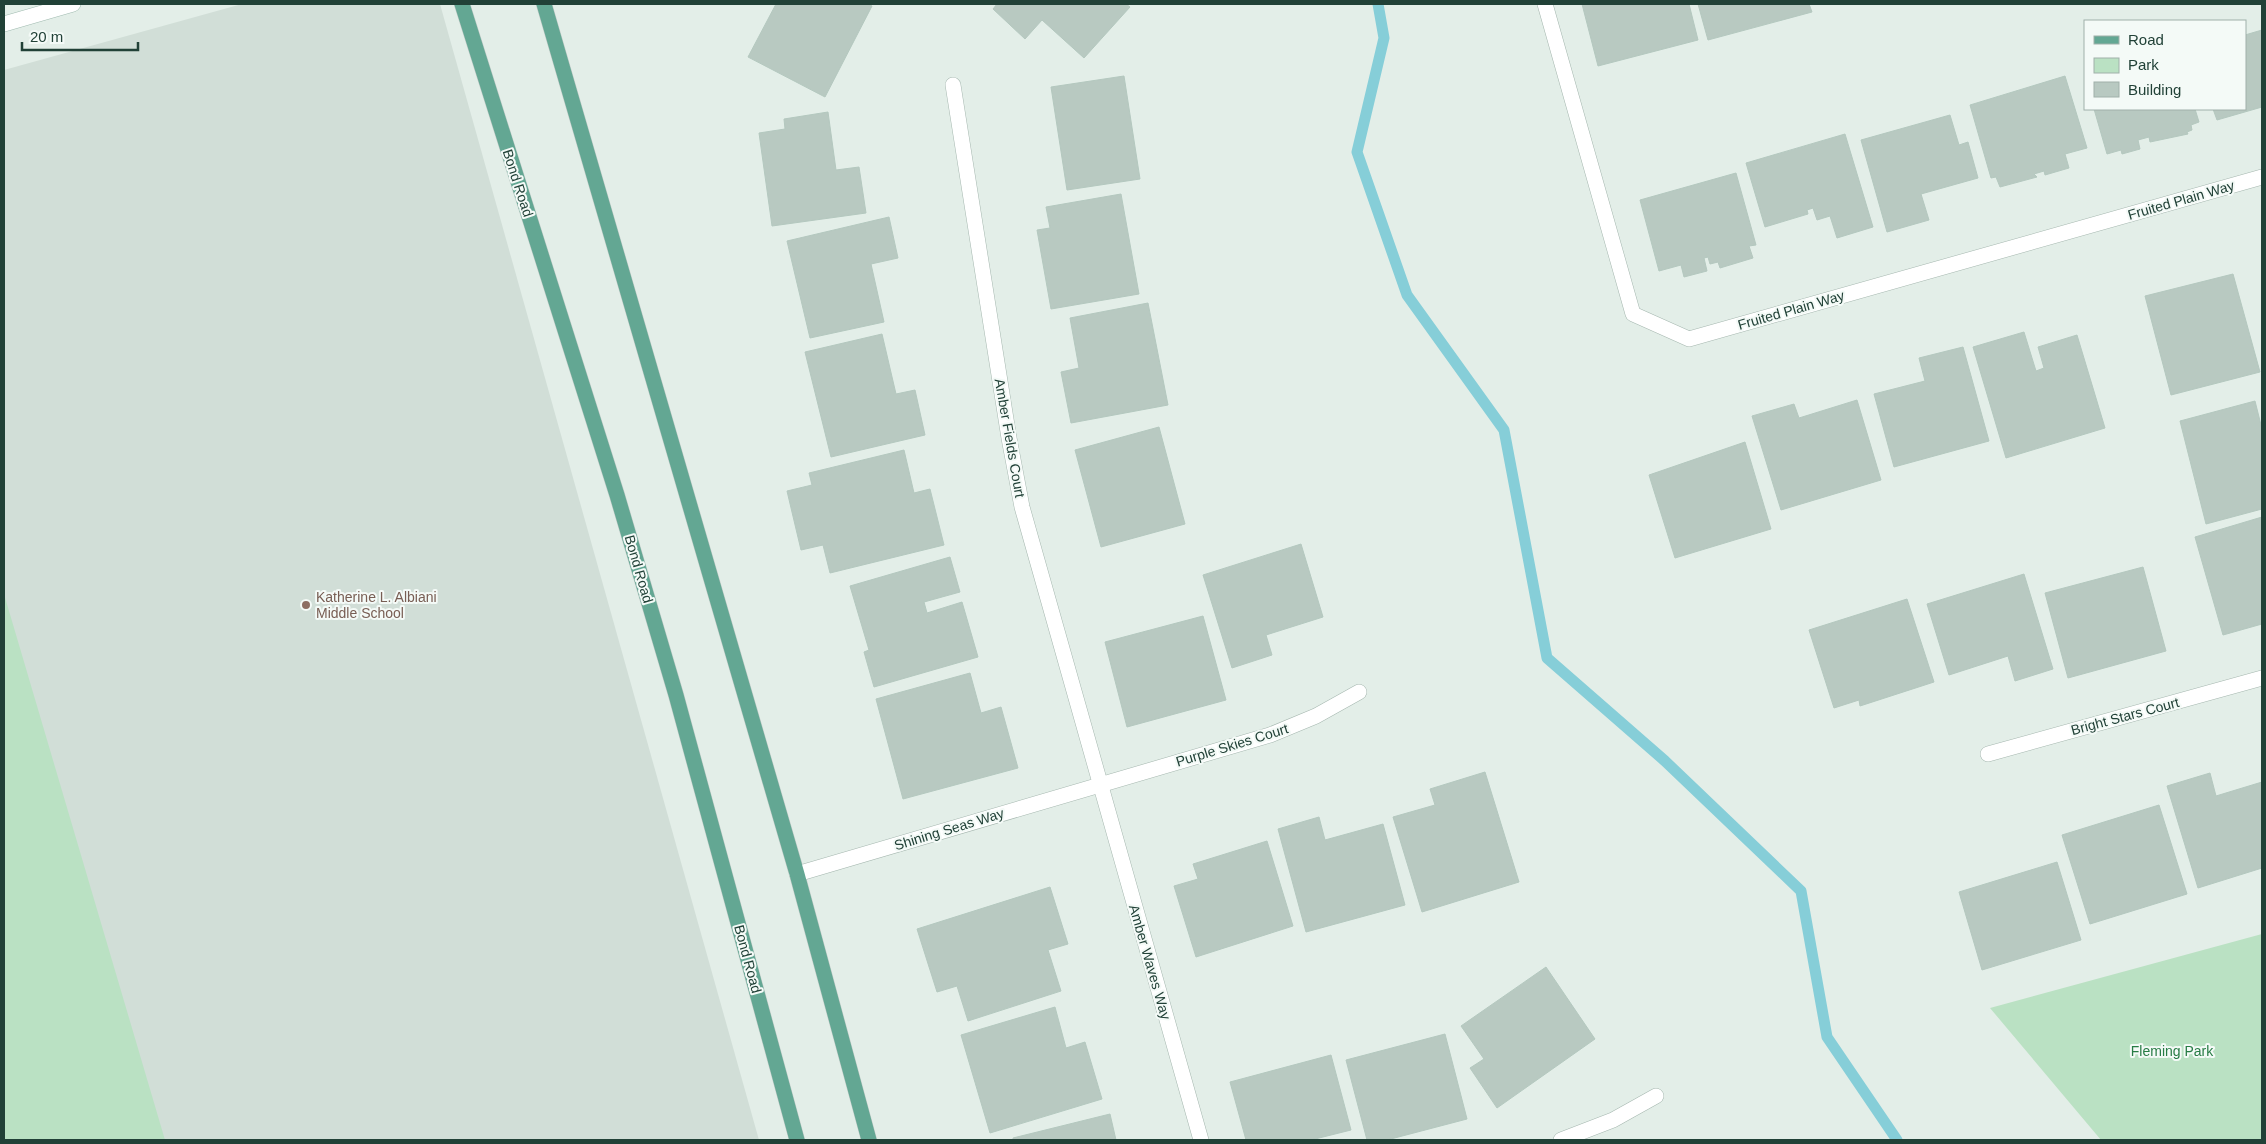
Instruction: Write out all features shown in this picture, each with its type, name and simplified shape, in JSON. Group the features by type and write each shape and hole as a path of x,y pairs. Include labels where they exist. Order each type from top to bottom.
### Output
{"main road":[{"name":"Bond Road","path":"462,4 617,495 678,705 798,1140"},
{"path":"544,4 797,874 869,1140"}],"street":[{"path":"4,24 73,4"},
{"name":"Fruited Plain Way","path":"1545,4 1633,314 1689,339 2262,177"},
{"name":"Amber Fields Court","path":"953,85 1009,438 1022,506 1100,784"},
{"name":"Bright Stars Court","path":"1988,754 2262,678"},
{"name":"Purple Skies Court","path":"1100,784 1270,735 1316,716 1359,692"},
{"name":"Shining Seas Way","path":"797,874 1100,784"},
{"name":"Amber Waves Way","path":"1100,784 1201,1140"},
{"path":"1561,1140 1613,1120 1656,1096"}],"shaded area":[{"name":"Katherine L. Albiani Middle School","path":"242,4 440,4 759,1140 4,1140 4,70"}],"green space":[{"path":"4,594 165,1140 4,1140"},
{"name":"Fleming Park","path":"2262,934 2262,1140 2101,1140 1990,1008"}],"building":[{"path":"776,4 868,4 872,6 825,97 748,57"},
{"path":"997,4 1126,4 1130,7 1084,58 1042,20 1025,39 993,9"},
{"path":"1582,4 1689,4 1698,40 1598,66"},
{"path":"1698,4 1809,4 1812,12 1708,40"},
{"path":"2262,30 2262,107 2217,120 2213,110 2246,110 2246,35"},
{"path":"1124,76 1140,179 1067,190 1051,87"},
{"path":"2065,76 2087,148 2065,154 2069,168 2045,175 2044,171 2034,174 2037,177 2000,187 1996,177 1991,178 1970,105"},
{"path":"2094,110 2195,110 2199,122 2191,125 2192,130 2187,132 2188,134 2150,142 2149,137 2138,140 2140,149 2122,154 2121,150 2107,154"},
{"path":"828,112 836,170 859,167 866,213 772,226 759,133 785,129 784,119"},
{"path":"1950,115 1959,145 1968,142 1978,178 1921,194 1929,220 1887,232 1861,140"},
{"path":"1845,134 1873,227 1837,238 1830,216 1817,220 1813,208 1807,210 1808,214 1765,227 1746,163"},
{"path":"1736,173 1756,245 1749,246 1753,258 1720,268 1718,262 1710,264 1708,257 1704,258 1707,271 1684,277 1681,265 1659,271 1640,200"},
{"path":"1121,194 1139,294 1051,309 1037,230 1050,228 1046,207"},
{"path":"889,217 898,258 871,264 884,322 810,338 787,241"},
{"path":"2233,274 2260,372 2171,395 2145,296"},
{"path":"1148,303 1168,405 1071,423 1061,372 1079,368 1070,318"},
{"path":"2024,332 2036,371 2044,368 2038,347 2077,335 2105,428 2006,458 1973,347"},
{"path":"882,334 896,394 915,390 925,435 831,457 805,352"},
{"path":"1963,347 1989,441 1894,467 1874,394 1925,381 1919,358"},
{"path":"1857,400 1881,480 1781,510 1752,416 1794,404 1799,418"},
{"path":"2255,401 2262,429 2262,509 2206,524 2180,421"},
{"path":"1159,427 1185,524 1101,547 1075,450"},
{"path":"1745,442 1771,529 1675,558 1649,475"},
{"path":"904,450 914,493 930,489 944,545 830,573 823,545 801,550 787,491 812,485 809,473"},
{"path":"2262,517 2262,624 2223,635 2195,537"},
{"path":"1301,544 1323,617 1266,635 1272,655 1232,668 1203,575"},
{"path":"950,557 960,592 924,602 927,613 962,602 978,657 874,687 864,652 869,650 850,586"},
{"path":"2143,567 2166,651 2068,678 2045,593"},
{"path":"2024,574 2053,669 2015,681 2008,656 1949,675 1927,604"},
{"path":"1907,599 1934,682 1860,706 1859,700 1834,708 1809,630"},
{"path":"1203,616 1226,700 1127,727 1105,642"},
{"path":"970,673 981,713 1001,707 1018,768 903,799 876,699"},
{"path":"1485,772 1519,882 1422,912 1393,817 1435,805 1430,789"},
{"path":"2210,773 2216,796 2262,782 2262,868 2198,888 2167,786"},
{"path":"2159,805 2187,894 2090,924 2062,835"},
{"path":"1319,817 1325,840 1383,824 1405,905 1306,932 1278,829"},
{"path":"1267,841 1293,926 1196,957 1174,886 1198,879 1193,864"},
{"path":"2057,862 2081,940 1982,970 1959,892"},
{"path":"1050,887 1068,944 1048,950 1061,991 968,1021 957,986 937,992 917,929"},
{"path":"1546,967 1595,1039 1497,1108 1470,1068 1484,1059 1461,1026"},
{"path":"1055,1007 1066,1048 1085,1042 1102,1099 990,1133 961,1035"},
{"path":"1445,1034 1467,1119 1387,1140 1367,1140 1346,1060"},
{"path":"1331,1055 1351,1130 1311,1140 1246,1140 1230,1082"},
{"path":"1110,1114 1116,1140 1013,1140 1013,1138"}],"waterway":[{"path":"1378,4 1384,38 1357,152 1407,295 1504,430 1547,658 1665,761 1801,891 1827,1037 1897,1140"}],"place":[{"name":"Katherine L. Albiani Middle School","path":"306,605"}]}
